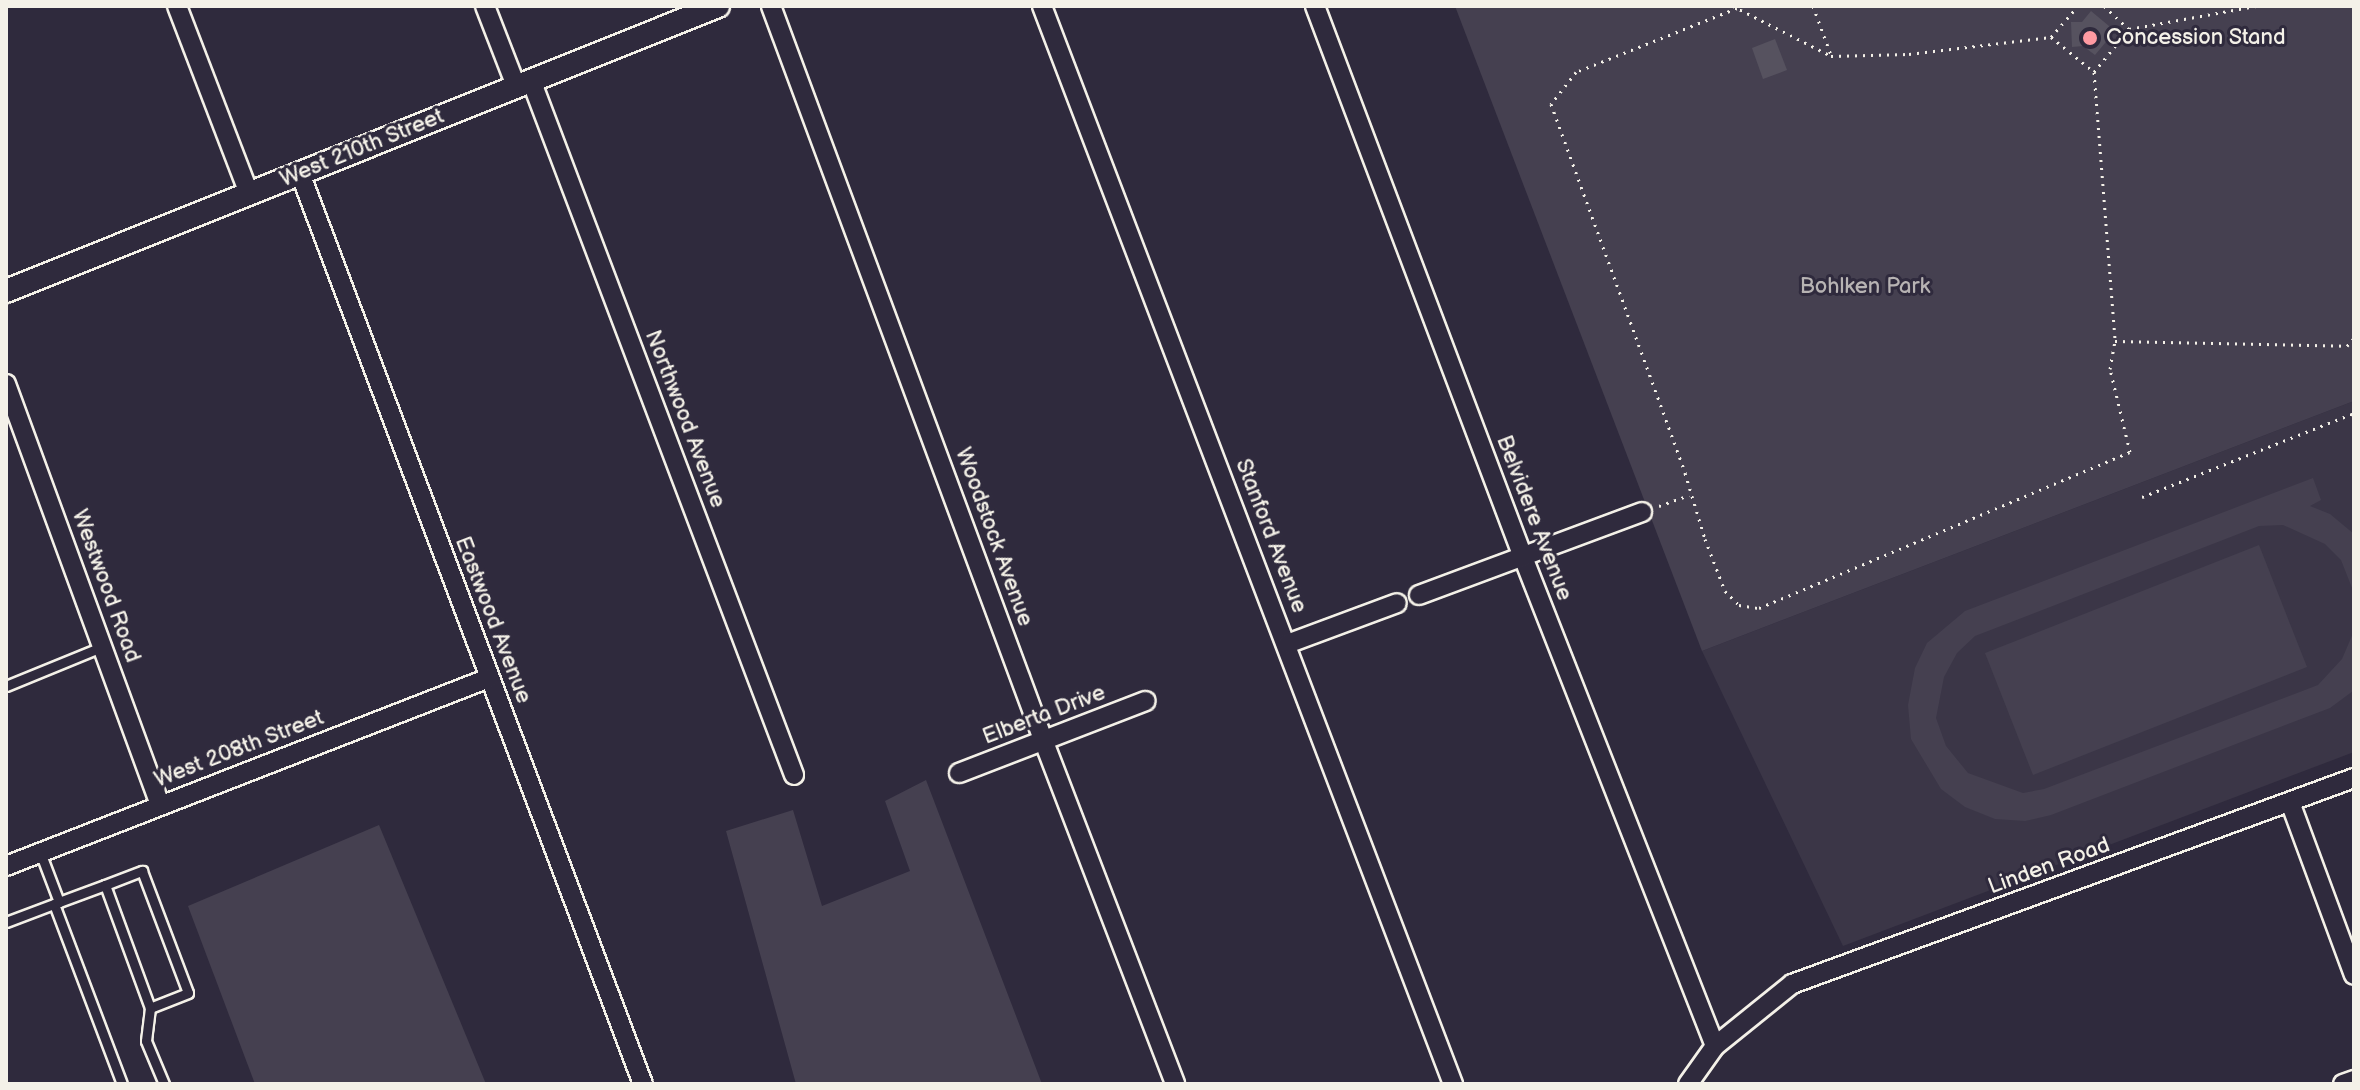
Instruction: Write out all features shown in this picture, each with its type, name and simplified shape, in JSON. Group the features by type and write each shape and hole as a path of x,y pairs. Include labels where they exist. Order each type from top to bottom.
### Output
{"street":[{"path":"177,6 249,194"},
{"name":"Northwood Avenue","path":"485,6 523,83 794,775"},
{"name":"West 210th Street","path":"6,291 718,6"},
{"name":"Woodstock Avenue","path":"771,6 1044,742 1175,1084"},
{"name":"Stanford Avenue","path":"1042,6 1453,1084"},
{"name":"Belvidere Avenue","path":"1315,6 1523,557 1715,1046"},
{"name":"Eastwood Avenue","path":"300,173 643,1084"},
{"name":"Westwood Road","path":"6,384 160,805"},
{"path":"1419,595 1642,512"},
{"path":"1287,644 1397,603"},
{"name":"West 208th Street","path":"6,866 489,678"},
{"name":"Elberta Drive","path":"959,773 1146,701"},
{"name":"Linden Road","path":"1688,1084 1715,1046 1792,984 2354,778"},
{"path":"2290,802 2354,975"},
{"path":"2343,1084 2354,1080"}],"lane":[{"path":"6,686 104,646"},
{"path":"40,852 122,1084"},
{"path":"6,922 142,871 188,993 150,1008"},
{"path":"105,885 150,1008 146,1041 164,1084"}],"path":[{"path":"1813,6 1831,56"},
{"path":"2078,6 2051,37 1909,54 1831,56 1735,7 1576,72 1551,104 1725,591 1739,605 1759,608 2130,452 2110,369 2115,341 2094,72 2129,29 2256,6"},
{"path":"2104,6 2129,29"},
{"path":"2051,37 2094,72"},
{"path":"2347,346 2354,338"},
{"path":"2115,341 2354,345"},
{"path":"2142,497 2354,413"},
{"path":"1642,512 1689,495"}],"shaded area":[{"path":"2354,401 2354,752 1843,946 1702,651"}],"green space":[{"name":"Bohlken Park","path":"1455,6 2354,6 2354,401 1702,651"},
{"path":"2313,478 2321,500 2310,506 2330,514 2354,534 2354,593 2341,560 2325,544 2283,525 2259,526 1975,636 1957,653 1944,677 1936,718 1946,746 1968,773 2023,793 2044,789 2318,685 2342,659 2354,631 2353,691 2330,708 2051,815 2025,821 1995,819 1965,807 1941,789 1911,739 1908,705 1915,668 1927,643 1965,611"},
{"path":"2259,545 2307,667 2033,775 1985,653"},
{"path":"926,780 1042,1084 796,1084 726,831 793,810 822,906 910,871 885,801"},
{"path":"379,825 486,1084 255,1084 188,906"}],"building":[{"name":"Concession Stand","path":"2091,11 2115,31 2095,55 2083,46 2072,47 2071,22 2082,22"},
{"path":"1775,39 1787,70 1763,79 1752,48"}],"place":[{"name":"Concession Stand","path":"2090,38"}]}
